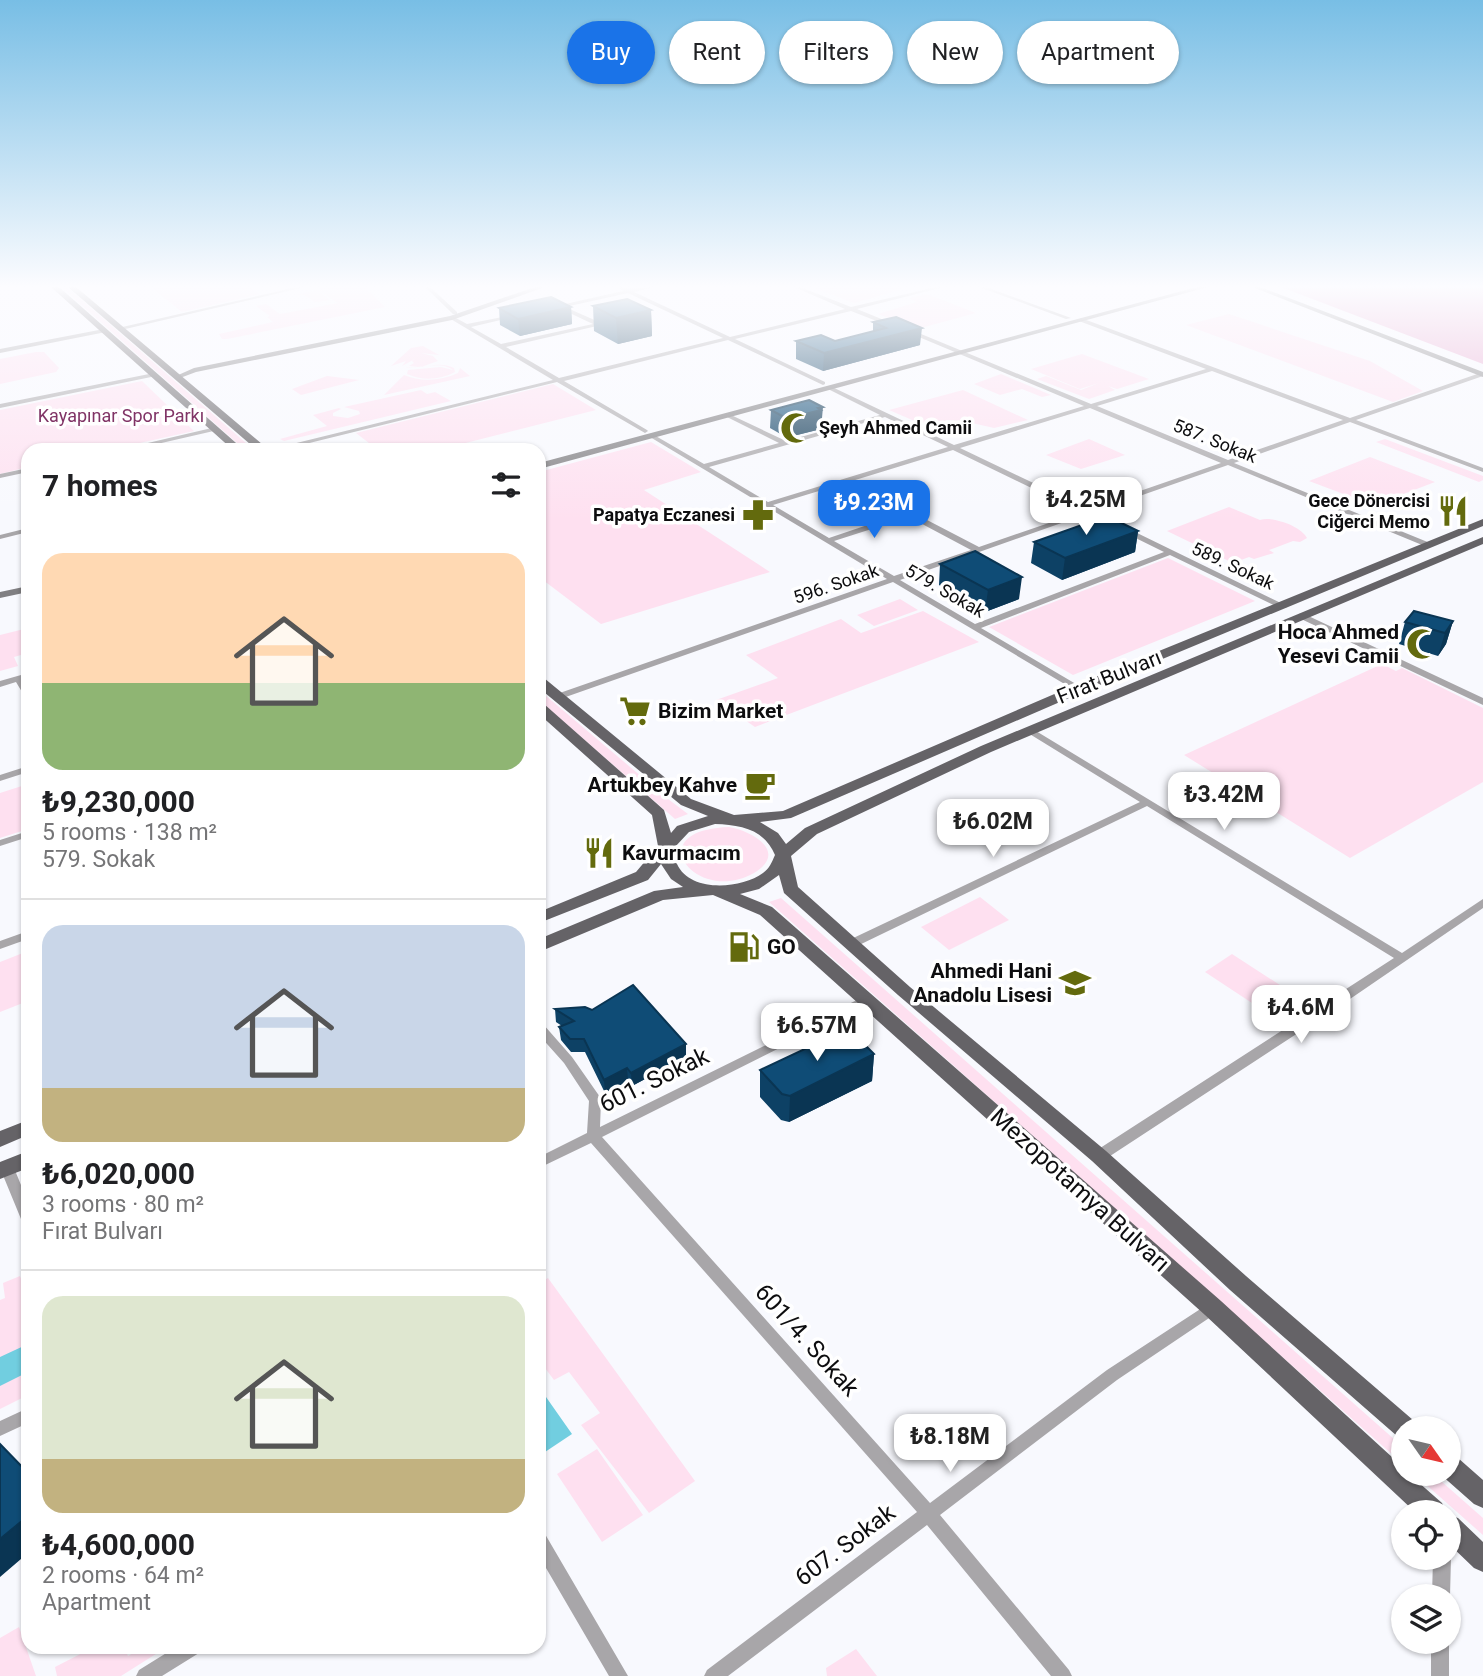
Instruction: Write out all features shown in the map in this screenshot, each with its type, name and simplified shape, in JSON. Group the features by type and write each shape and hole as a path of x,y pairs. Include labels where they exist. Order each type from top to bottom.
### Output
{"main road":[{"path":"143,365 231,443"},
{"path":"166,365 256,443"},
{"path":"171,369 191,365"},
{"path":"180,376 217,365"},
{"path":"546,457 904,365"},
{"path":"1462,365 1483,373"},
{"path":"1464,365 1483,373"},
{"path":"546,464 648,433 729,416 827,386"},
{"name":"Fırat Bulvarı","path":"732,820 786,815 1078,689 1483,522"},
{"name":"Fırat Bulvarı","path":"783,855 811,831 1031,731 1483,540"},
{"path":"0,588 21,584"},
{"path":"0,595 21,590"},
{"path":"546,687 685,802 762,828 773,835 783,855 778,867 767,878 752,886 733,890 695,886 681,880 670,870 665,859 666,847 659,813 546,713"},
{"path":"546,915 642,876 683,829 697,823 732,820"},
{"name":"Mezopotamya Bulvarı","path":"783,855 790,889 1099,1156 1238,1283 1391,1416"},
{"path":"546,943 660,895 714,889"},
{"name":"Mezopotamya Bulvarı","path":"714,889 766,911 1213,1308 1420,1500"},
{"path":"0,1139 21,1130"},
{"path":"4,1169 21,1162"},
{"path":"1461,1477 1483,1496"},
{"path":"1461,1538 1483,1559"}],"street":[{"name":"579. Sokak","path":"535,365 1078,689"},
{"path":"299,443 615,365"},
{"name":"589. Sokak","path":"783,365 1168,553 1283,606"},
{"name":"587. Sokak","path":"991,365 1427,545"},
{"path":"1202,365 1483,470"},
{"path":"769,504 1212,369"},
{"name":"596. Sokak","path":"557,697 1483,373"},
{"path":"0,406 154,375"},
{"path":"705,466 886,415"},
{"path":"729,416 785,443"},
{"path":"153,443 216,429"},
{"path":"0,476 21,472"},
{"path":"847,481 978,550"},
{"path":"830,540 909,514"},
{"path":"0,537 21,532"},
{"path":"975,627 1168,553"},
{"path":"1302,617 1483,702"},
{"path":"0,684 21,678"},
{"path":"1031,731 1402,958"},
{"path":"0,778 21,771"},
{"path":"851,944 1148,803"},
{"path":"0,843 21,838"},
{"path":"1099,1156 1483,903"},
{"path":"0,945 21,938"},
{"name":"601. Sokak","path":"546,1160 865,1000"},
{"path":"546,1035 568,1060 596,1100 593,1136"},
{"name":"601/4. Sokak","path":"593,1136 928,1513 1063,1676"},
{"path":"4,1169 21,1204"},
{"name":"607. Sokak","path":"713,1676 1112,1375 1213,1308"},
{"path":"0,1429 21,1418"},
{"path":"546,1552 619,1676"},
{"path":"145,1676 181,1654"},
{"path":"1440,1654 1440,1676"}],"green space":[{"path":"0,365 56,365 59,368 56,372 0,384"},
{"path":"149,365 157,365 246,443 237,443"},
{"path":"433,365 450,366 455,372 431,379 407,374 408,370 441,367 453,370 442,366"},
{"path":"1044,365 1112,365 1149,379 1117,389 1108,386 1115,390 1089,399 1037,379 1046,376 1081,390 1099,383 1080,389 1031,369"},
{"path":"1294,365 1377,365 1423,391 1393,402"},
{"path":"460,368 470,376 384,395 404,375 424,380 437,379 458,373"},
{"path":"1001,374 1051,395 1042,397 1022,389 1000,395 974,384"},
{"path":"327,376 359,380 301,395 292,389"},
{"name":"Kayapınar Spor Parkı","path":"142,381 194,431 140,443 21,443 21,469 0,474 0,410"},
{"path":"553,384 596,410 466,443 369,443 356,433"},
{"path":"421,390 427,394 435,392 451,401 284,441 280,439 327,426 313,415 339,408 341,409 333,413 333,416 348,418 360,414 359,411 344,407"},
{"path":"963,390 1028,420 994,428 972,423 973,421 919,423 889,410"},
{"path":"1089,439 1125,455 1081,469 1046,455"},
{"path":"1385,439 1483,476 1483,480 1479,482 1376,442"},
{"path":"651,442 701,472 644,490 770,572 601,624 546,582 546,470"},
{"path":"1370,457 1435,482 1380,503 1370,504 1309,481"},
{"path":"1229,507 1260,520 1272,519 1286,523 1307,538 1269,550 1274,553 1233,563 1167,531"},
{"path":"1168,558 1255,601 1073,675 989,627"},
{"path":"900,599 918,610 874,626 857,615"},
{"path":"923,611 979,642 755,727 716,700 778,678 746,655 841,619 861,633"},
{"path":"21,630 21,655 14,657 18,666 0,671 0,635"},
{"path":"1382,664 1396,671 1402,668 1483,708 1483,782 1350,858 1184,755"},
{"path":"546,696 688,814 675,819 546,706"},
{"path":"21,786 21,831 0,838 0,793"},
{"path":"729,827 748,833 763,844 768,850 764,865 754,873 733,881 713,880 697,874 686,863 682,852 686,840 702,831"},
{"path":"980,897 1009,920 949,950 921,927"},
{"path":"781,898 1391,1436 1391,1453 769,902"},
{"path":"21,954 21,1004 0,1012 0,962"},
{"path":"1232,954 1300,998 1273,1017 1205,972"},
{"path":"20,1276 21,1279 21,1398 0,1409 0,1300 5,1298 3,1283"},
{"path":"548,1278 695,1481 649,1513 581,1425 600,1413 569,1372 554,1380 546,1369"},
{"path":"597,1449 643,1515 602,1542 557,1474"},
{"path":"1428,1486 1447,1486 1483,1518 1483,1535 1461,1516 1461,1500 1443,1500"},
{"path":"19,1627 21,1654 28,1654 36,1676 0,1676 0,1638"},
{"path":"856,1649 877,1676 827,1676 826,1668"},
{"path":"80,1654 156,1654 121,1676 57,1676 55,1667"}],"water":[{"path":"21,1347 21,1376 0,1386 0,1357"},
{"path":"546,1397 572,1434 546,1451"}],"building":[{"path":"809,400 823,407 818,408 821,410 793,417 784,417 771,410"},
{"path":"1107,516 1138,531 1065,558 1034,542"},
{"path":"975,551 1022,577 988,590 940,564"},
{"path":"1414,611 1453,621 1445,633 1405,622"},
{"path":"633,985 686,1044 631,1073 627,1068 604,1080 584,1039 570,1039 559,1027 574,1021 555,1009 585,1007 592,1010"},
{"path":"845,1030 851,1031 874,1054 790,1096 782,1094 760,1070"},
{"path":"0,1444 21,1466 21,1522 0,1539"}],"place":[{"name":"Şeyh Ahmed Camii","path":"796,428"},
{"name":"Gece Dönercisi Ciğerci Memo","path":"1453,511"},
{"name":"Papatya Eczanesi","path":"758,515"},
{"name":"Hoca Ahmed Yesevi Camii","path":"1422,644"},
{"name":"Bizim Market","path":"635,711"},
{"name":"Artukbey Kahve","path":"760,785"},
{"name":"Kavurmacım","path":"599,853"},
{"name":"GO","path":"744,947"},
{"name":"Ahmedi Hani Anadolu Lisesi","path":"1075,983"}]}
